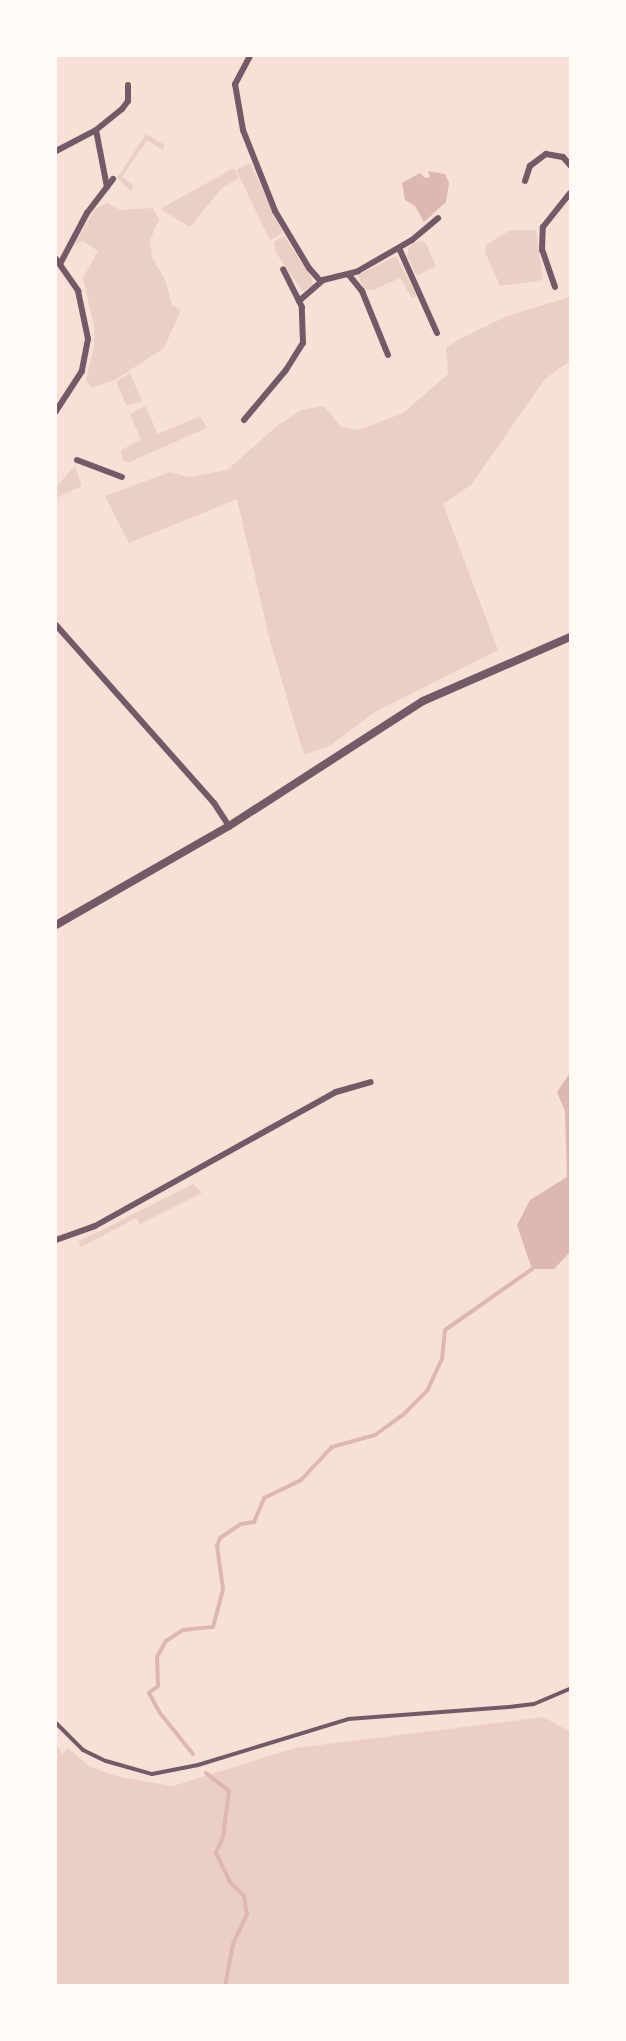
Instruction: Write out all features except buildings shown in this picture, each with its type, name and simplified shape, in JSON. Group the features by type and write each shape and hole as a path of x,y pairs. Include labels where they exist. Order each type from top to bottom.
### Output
{"street":[{"path":"250,56 235,84 243,130 275,211 309,268 321,282"},
{"path":"56,151 96,130 122,110 128,100 128,85"},
{"path":"96,130 107,188"},
{"path":"525,181 530,166 546,154 563,156 570,165"},
{"path":"56,411 82,371 88,339 78,291 58,262 87,213 113,179"},
{"path":"555,287 542,250 543,227 570,193"},
{"path":"299,301 321,282 350,275 399,248 438,218"},
{"path":"399,248 437,333"},
{"path":"244,420 298,354 305,331 299,301 283,268"},
{"path":"350,275 362,291 388,355"},
{"path":"77,460 122,477"},
{"path":"56,625 214,803 229,826"},
{"path":"56,925 229,826 423,701 570,637"},
{"path":"56,1240 121,1212 336,1092 371,1082"}],"lane":[{"path":"56,1723 83,1750 106,1761 152,1774 198,1766 348,1719 534,1704 570,1689"}],"shaded area":[{"path":"146,134 165,145 162,150 147,140 122,177 134,186 131,191 117,178"},
{"path":"250,163 283,233 270,240 236,170"},
{"path":"234,168 239,178 221,189 190,227 160,209"},
{"path":"428,171 445,174 449,183 446,202 424,222 415,206 405,200 402,183 420,173 425,178 430,177"},
{"path":"107,203 121,210 153,208 159,219 150,240 152,257 166,282 172,305 181,310 164,348 115,380 91,388 86,380 94,348 94,326 83,278 98,251 83,241 74,245 95,209"},
{"path":"510,230 536,230 543,280 500,286 485,252 486,245"},
{"path":"284,236 312,278 313,285 302,291 275,251 274,242"},
{"path":"418,241 425,242 436,266 417,276 407,256 409,247"},
{"path":"396,256 417,296 412,298 400,278 373,290 364,289 358,275"},
{"path":"570,297 570,361 545,379 471,485 443,504 498,650 375,712 331,745 304,755 270,641 237,499 129,543 105,496 170,472 189,477 227,470 277,426 301,410 324,406 341,427 359,430 403,413 448,374 446,348 507,316"},
{"path":"130,373 142,401 127,406 116,382"},
{"path":"145,406 158,434 200,416 207,428 127,463 122,459 121,450 141,440 130,414"},
{"path":"75,466 82,486 56,498 56,487"},
{"path":"570,1073 570,1252 554,1269 532,1269 517,1225 530,1200 567,1177 565,1111 557,1092"},
{"path":"193,1184 202,1193 140,1224 136,1218 81,1247 78,1242"},
{"path":"544,1717 570,1732 570,1985 56,1985 56,1744 62,1754 68,1748 90,1767 120,1777 173,1786 295,1748"}],"waterway":[{"path":"193,1754 160,1713 149,1693 158,1686 157,1657 166,1641 183,1630 213,1627 223,1589 217,1546 220,1538 241,1524 254,1522 264,1498 301,1480 332,1447 375,1435 403,1415 427,1391 442,1359 445,1330 532,1269"},
{"path":"206,1773 229,1791 223,1837 216,1853 230,1882 244,1896 247,1914 233,1944 225,1986"}]}
